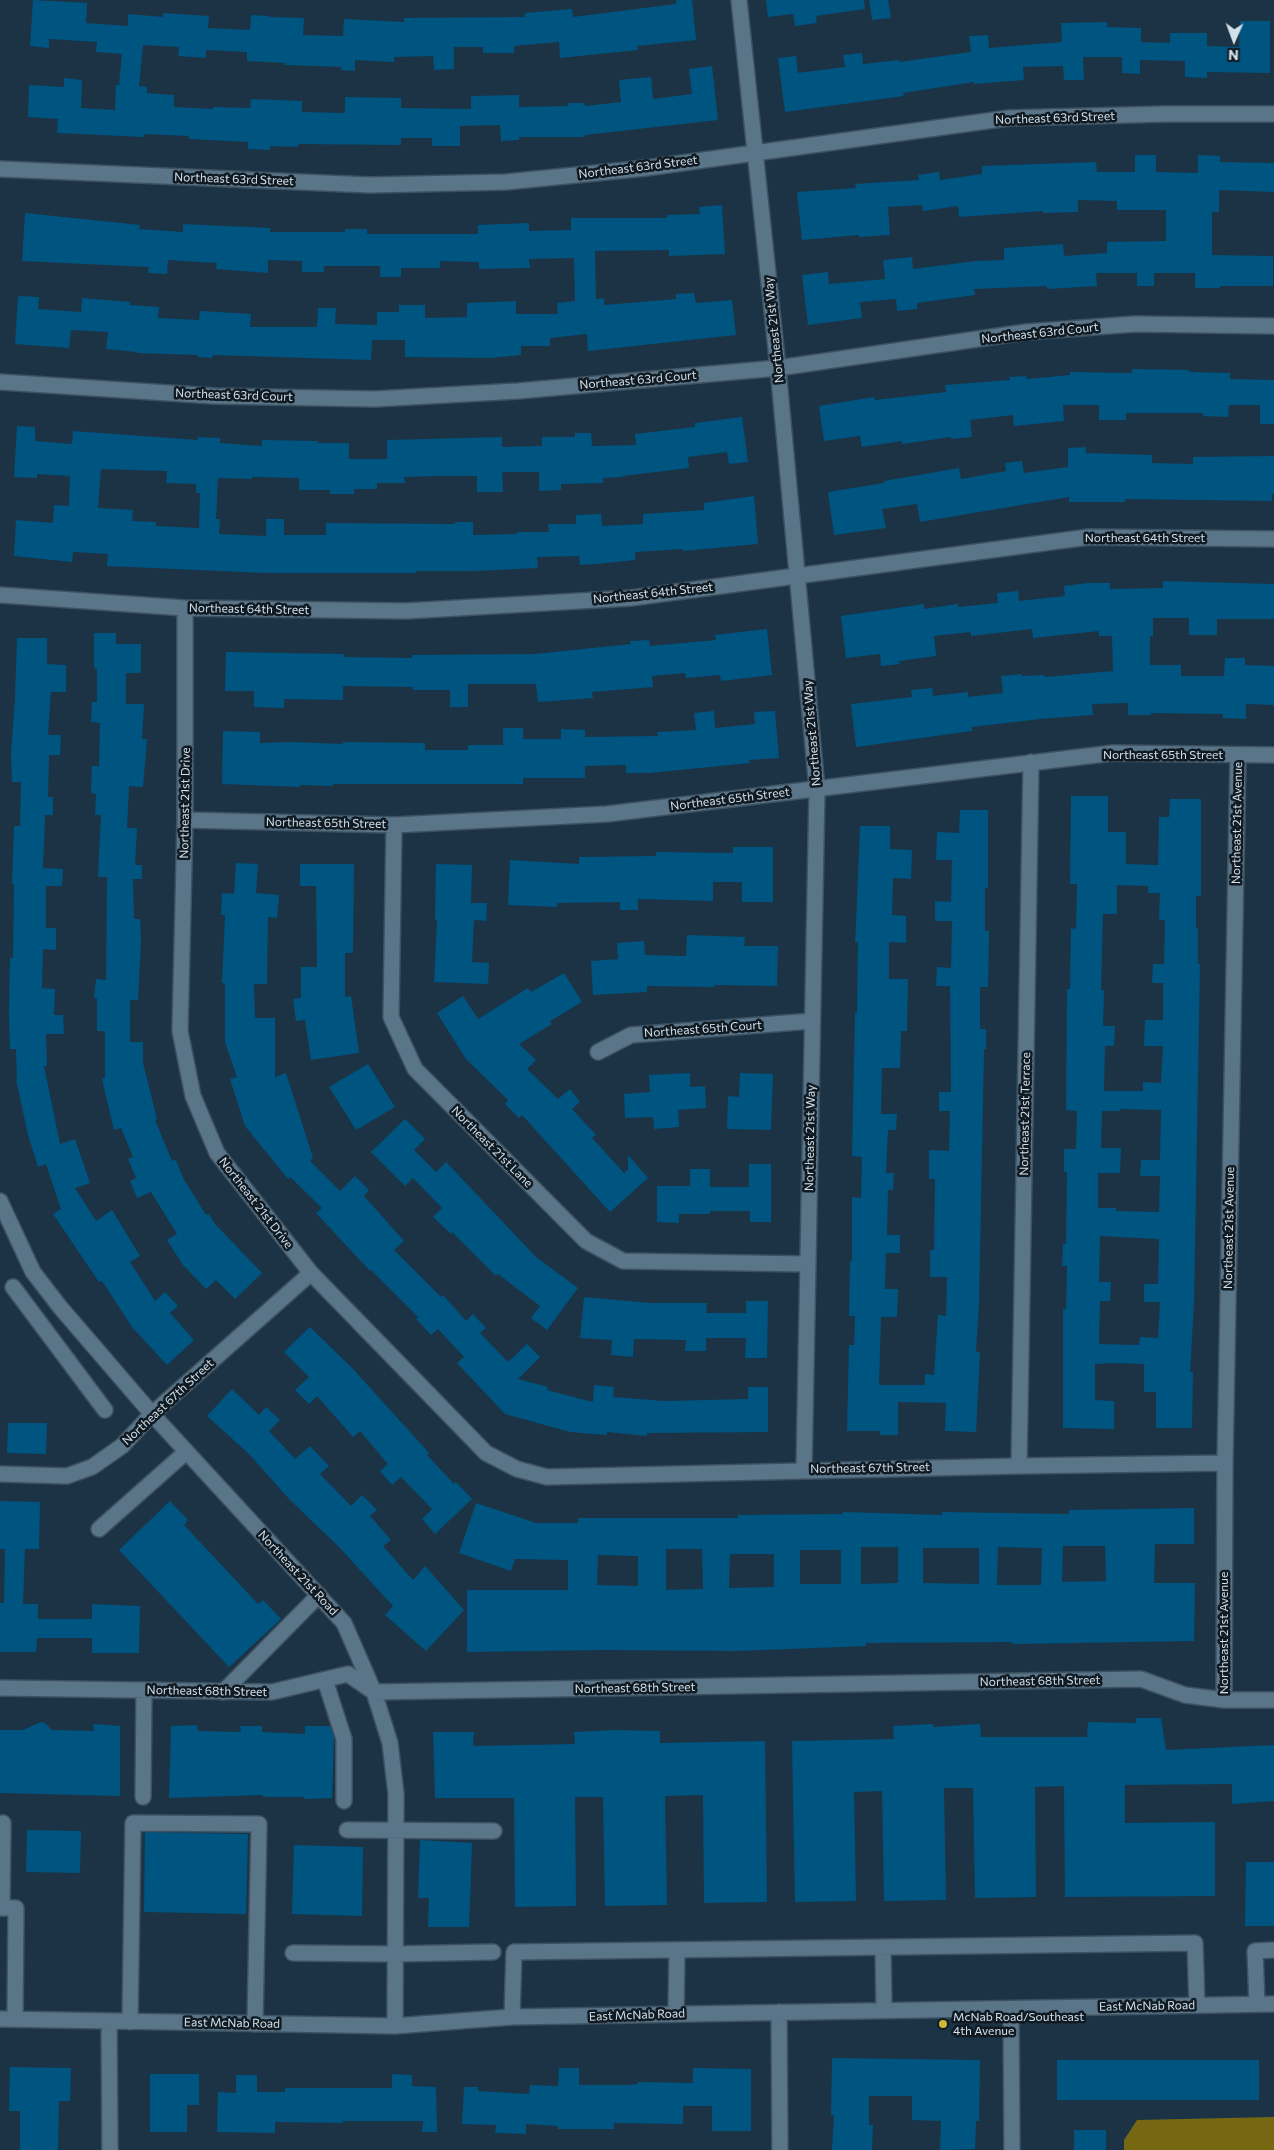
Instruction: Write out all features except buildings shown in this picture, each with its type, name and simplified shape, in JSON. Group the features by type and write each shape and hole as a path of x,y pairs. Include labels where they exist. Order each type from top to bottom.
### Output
{"street":[{"name":"Northeast 21st Way","path":"738,0 778,368 817,789 804,1470"},
{"name":"Northeast 63rd Street","path":"0,169 370,185 506,182 646,168 1009,118 1166,114 1274,114"},
{"name":"Northeast 63rd Court","path":"0,382 214,396 375,399 518,391 778,368 1026,332 1135,324 1274,326"},
{"name":"Northeast 64th Street","path":"0,595 185,608 416,610 631,598 1089,537 1274,539"},
{"name":"Northeast 21st Drive","path":"185,608 185,820 180,1031 193,1096 216,1153 311,1272 486,1452 517,1469"},
{"name":"Northeast 65th Street","path":"185,820 394,825 607,814 1113,753 1274,755"},
{"name":"Northeast 21st Avenue","path":"1224,1700 1225,1463 1238,755"},
{"name":"Northeast 21st Terrace","path":"1018,1466 1031,762"},
{"name":"Northeast 21st Lane","path":"394,825 391,1017 414,1069 586,1241 623,1262 807,1264"},
{"name":"Northeast 65th Court","path":"598,1052 631,1035 812,1022"},
{"name":"Northeast 21st Road","path":"0,1201 5,1229 33,1272 80,1331 186,1452 344,1623 374,1692 390,1743 396,1794 394,2026"},
{"name":"Northeast 67th Street","path":"0,1474 67,1476 92,1467 122,1446 152,1414 311,1272"},
{"path":"13,1286 105,1410"},
{"path":"59,1349 80,1331"},
{"path":"99,1529 186,1452"},
{"name":"Northeast 67th Street","path":"517,1469 547,1477 804,1470 1225,1463"},
{"path":"223,1692 319,1595"},
{"name":"Northeast 68th Street","path":"0,1688 272,1692 348,1674 374,1692 1141,1679 1185,1695 1224,1700 1274,1700"},
{"path":"325,1680 344,1739 344,1801"},
{"path":"143,1797 144,1690"},
{"path":"3,1823 2,1908 16,1908 7,2019"},
{"path":"130,2022 133,1823 259,1824 255,2024"},
{"path":"347,1830 494,1830"},
{"path":"512,2017 514,1952 1195,1944 1197,2005"},
{"path":"883,1947 884,2010"},
{"path":"676,2014 677,1950"},
{"path":"1257,2004 1255,1951 1274,1950"},
{"path":"293,1952 394,1954 493,1952"},
{"name":"East McNab Road","path":"7,2019 394,2026 512,2017 1274,2004"},
{"path":"1011,2009 1012,2150"},
{"path":"779,2012 780,2150"},
{"path":"109,2021 110,2150"}],"shaded area":[{"path":"1274,2117 1274,2150 1124,2150 1124,2140 1137,2120"}],"place":[{"name":"McNab Road/Southeast 4th Avenue","path":"943,2024"}]}
